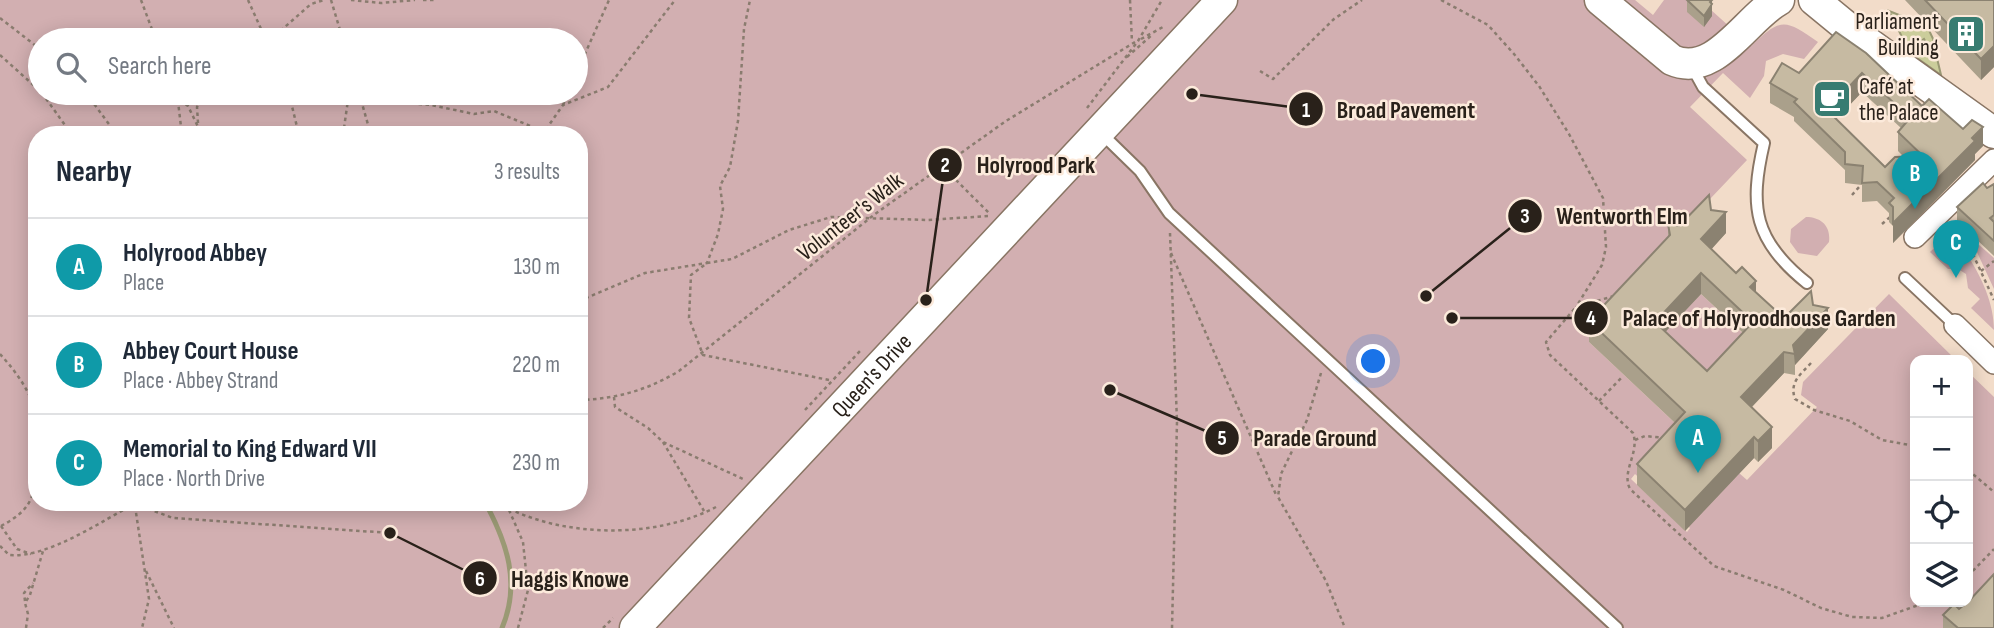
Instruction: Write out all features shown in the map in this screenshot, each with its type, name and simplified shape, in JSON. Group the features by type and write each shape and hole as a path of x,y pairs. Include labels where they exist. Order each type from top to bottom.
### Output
{"street":[{"name":"Queen's Drive","path":"635,628 1222,0"},
{"path":"1600,0 1672,60 1691,64 1711,57 1779,0"},
{"path":"1814,0 1853,32 1994,133"},
{"path":"1910,242 1994,160"},
{"path":"1955,325 1994,363"}],"lane":[{"path":"1691,64 1703,87 1764,143 1756,179 1762,229 1775,256 1807,283"},
{"path":"1099,131 1140,171 1169,213 1617,628"},
{"path":"1905,278 1955,325"}],"path":[{"path":"141,0 152,28"},
{"path":"248,0 262,28"},
{"path":"282,28 311,4 324,0"},
{"path":"331,0 339,28"},
{"path":"351,0 381,4 415,0"},
{"path":"423,0 437,0"},
{"path":"588,46 608,0"},
{"path":"588,95 608,87 675,0"},
{"path":"750,0 744,29 738,121 730,167 720,186 723,209 718,234 707,263 691,275 689,318 703,355 831,380"},
{"path":"1130,0 1132,43"},
{"name":"Volunteer's Walk","path":"588,399 614,397 658,384 703,355 869,218 1006,121 1138,41 1162,0"},
{"path":"1260,71 1273,79 1334,19 1362,0"},
{"path":"1441,0 1488,25 1514,54 1563,125 1603,198 1606,247 1602,265 1576,307 1548,336 1547,349 1633,433 1635,440 1627,476 1630,489 1714,566 1852,618 1882,618 1913,607"},
{"path":"0,18 28,40"},
{"path":"1122,62 1158,30"},
{"path":"0,55 28,80"},
{"path":"50,105 66,126"},
{"path":"95,105 110,126"},
{"path":"180,105 181,126"},
{"path":"187,105 198,124"},
{"path":"198,105 198,124"},
{"path":"291,105 297,126"},
{"path":"344,126 348,105"},
{"path":"362,105 368,126"},
{"path":"431,105 474,114 494,111 527,126"},
{"path":"548,126 563,105"},
{"path":"588,297 645,273 732,260 789,230 831,217 928,220 991,215 951,175"},
{"path":"1852,195 1860,186"},
{"path":"1169,213 1177,422 1172,628"},
{"path":"1939,214 1967,244 1994,300"},
{"path":"1882,224 1891,215"},
{"path":"1170,251 1280,504 1326,581 1345,628"},
{"path":"1981,271 1994,261"},
{"path":"1576,307 1616,295"},
{"path":"0,354 16,372 28,392"},
{"path":"1280,504 1278,490 1281,474 1307,421 1325,357"},
{"path":"1811,363 1795,380 1792,390 1795,399 1802,405 1850,421 1882,440 1910,445"},
{"path":"1599,401 1623,376"},
{"path":"614,397 615,407 648,428 663,442 705,512"},
{"path":"1635,440 1656,435 1672,444"},
{"path":"663,442 743,479"},
{"path":"1973,474 1994,492"},
{"path":"28,504 22,515 0,525 17,549 31,554"},
{"path":"512,511 550,525 576,530 682,521 718,505"},
{"path":"0,546 9,555 43,551 120,511"},
{"path":"137,511 149,599 142,628"},
{"path":"156,511 173,518 390,533"},
{"path":"509,511 523,541 528,590 518,628"},
{"path":"1973,571 1994,549"},
{"path":"26,628 28,614 25,603 43,551"},
{"path":"144,568 174,628"}],"shaded area":[{"path":"0,0 1635,0 1653,15 1664,0 1700,0 1751,46 1769,30 1783,24 1790,26 1818,42 1804,59 1783,54 1766,61 1764,76 1750,98 1723,73 1690,107 1747,160 1692,218 1589,342 1694,441 1650,488 1635,474 1631,479 1687,532 1690,528 1685,523 1739,473 1747,480 1817,407 1801,395 1803,382 1889,294 1951,355 1910,355 1910,607 1973,607 1973,377 1994,397 1994,592 1956,628 0,628"},
{"path":"1889,11 1927,26 1935,43 1928,46 1924,39 1917,44 1924,54 1936,54 1941,75 1910,53"},
{"path":"1806,217 1820,221 1827,227 1829,242 1817,256 1798,253 1790,242 1791,229"},
{"path":"1950,233 1981,278 1990,304 1994,330 1971,308 1980,299 1968,288 1966,274 1958,269 1948,269 1930,252"},
{"path":"1970,237 1994,258 1994,289"},
{"path":"1701,294 1753,343 1705,395 1652,345"}],"building":[{"path":"1687,0 1712,0 1712,4 1704,16"},
{"path":"1925,0 1994,0 1994,46 1981,59"},
{"path":"1836,32 1866,53 1922,106 1929,99 1963,129 1972,120 1983,127 1972,138 1975,141 1893,223 1893,207 1889,203 1894,198 1877,182 1862,183 1863,166 1845,164 1845,152 1794,102 1797,99 1770,83 1782,63 1799,73","holes":["1862,73 1910,118 1898,132 1923,156 1895,157 1885,167 1827,110"]},
{"path":"1983,183 1987,188 1994,184 1994,215 1990,218 1994,222 1994,241 1957,207"},
{"path":"1709,195 1711,210 1726,212 1701,239 1736,273 1742,267 1756,281 1750,287 1784,318 1811,291 1813,305 1828,308 1793,345 1795,354 1784,352 1741,397 1772,427 1758,441 1754,437 1685,510 1637,464 1685,412 1589,321 1670,235 1668,224 1679,226","holes":["1701,273 1753,322 1707,371 1655,322"]},
{"path":"1994,574 1994,628 1958,628 1943,615 1951,607 1973,607 1973,597"}],"waterway":[{"path":"489,511 505,548 511,579 508,611 502,628"}],"place":[{"name":"Parliament Building","path":"1966,34"},
{"name":"Broad Pavement","path":"1192,94"},
{"name":"Café at the Palace","path":"1832,99"},
{"name":"Abbey Court House","path":"1915,209"},
{"name":"Memorial to King Edward VII","path":"1956,278"},
{"name":"Wentworth Elm","path":"1426,296"},
{"name":"Holyrood Park","path":"926,300"},
{"name":"Palace of Holyroodhouse Garden","path":"1452,318"},
{"name":"Parade Ground","path":"1110,390"},
{"name":"Holyrood Abbey","path":"1698,473"},
{"name":"Haggis Knowe","path":"390,533"}]}
